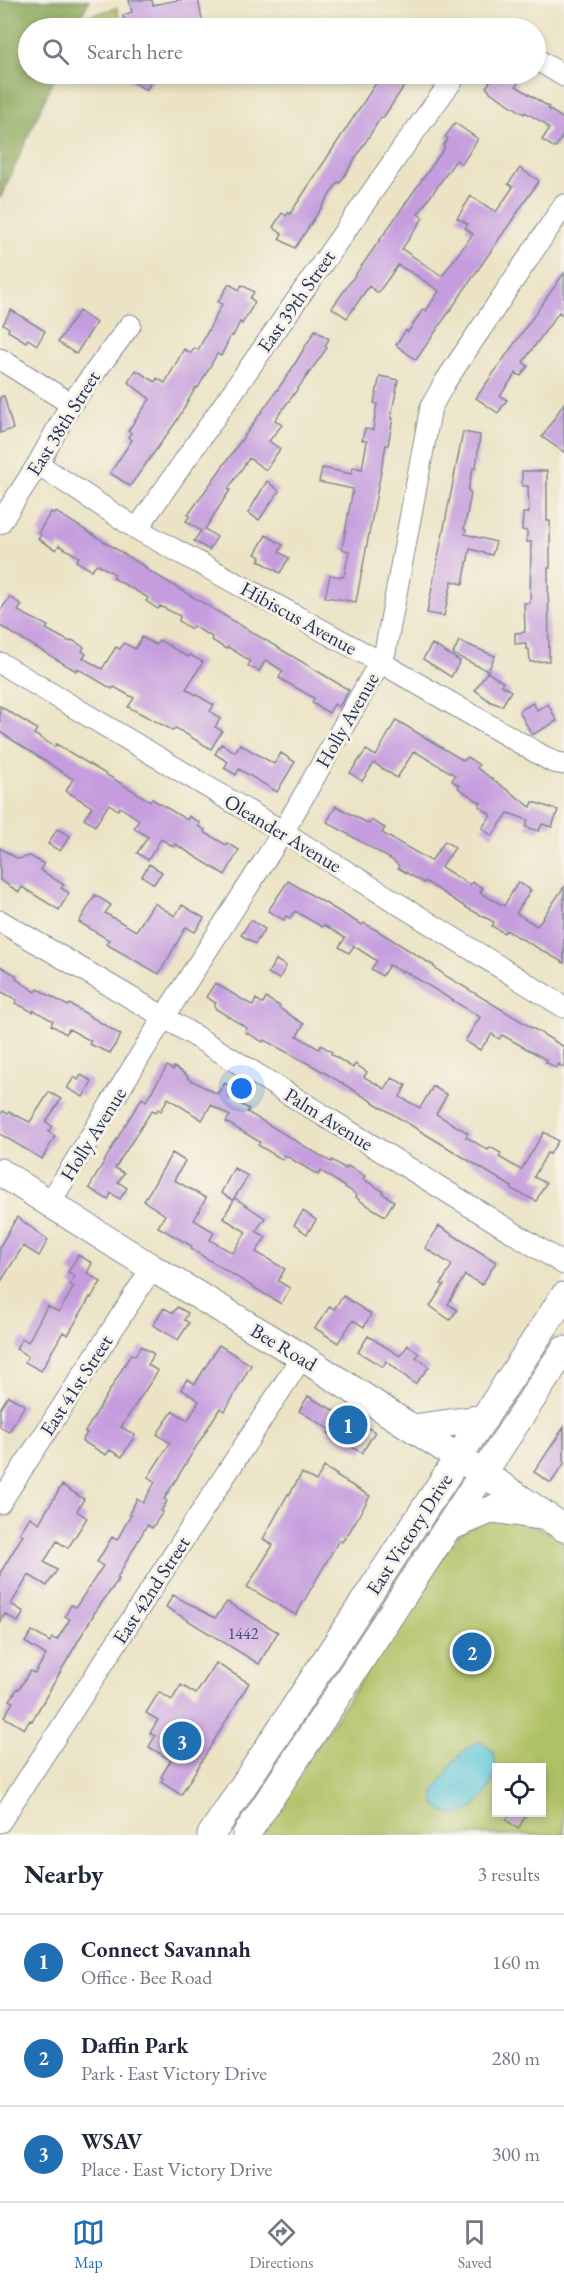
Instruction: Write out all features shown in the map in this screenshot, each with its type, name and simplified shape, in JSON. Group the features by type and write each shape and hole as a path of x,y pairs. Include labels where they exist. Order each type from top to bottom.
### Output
{"main road":[{"name":"Bee Road","path":"1,1175 302,1357 556,1522"},
{"name":"East Victory Drive","path":"212,1835 564,1296"},
{"name":"East Victory Drive","path":"246,1835 564,1350"},
{"path":"413,1428 484,1418"},
{"path":"447,1528 493,1509 507,1509 556,1522"}],"street":[{"path":"546,65 564,76"},
{"name":"East 39th Street","path":"137,528 400,151 450,84"},
{"name":"Holly Avenue","path":"49,1204 164,1017 283,832 380,662 385,652 431,407 445,382 564,205"},
{"name":"East 38th Street","path":"0,523 38,464 71,404 130,326"},
{"path":"0,359 71,404"},
{"name":"Hibiscus Avenue","path":"38,464 137,528 380,662 553,762 564,764"},
{"name":"Oleander Avenue","path":"0,663 283,832 564,1007"},
{"name":"Palm Avenue","path":"0,921 164,1017 564,1264"},
{"name":"East 41st Street","path":"0,1503 152,1268"},
{"name":"East 42nd Street","path":"0,1822 302,1357"},
{"path":"254,1771 277,1787"}],"green space":[{"path":"0,0 89,0 81,18 18,18 18,84 52,84 0,199"},
{"path":"117,8 119,18 82,18"},
{"path":"494,1513 564,1536 564,1835 258,1835 456,1537"}],"water":[{"path":"479,1741 493,1751 496,1763 492,1763 492,1783 474,1807 457,1814 446,1812 436,1805 434,1793 448,1770 472,1745"}],"building":[{"path":"129,0 152,0 153,5 178,0 198,0 202,18 124,18 123,15 132,12"},
{"path":"136,84 150,84 146,90"},
{"path":"375,84 405,84 383,118 381,117 340,183 338,182 295,248 279,239 282,234 273,227 282,213 286,216 290,214"},
{"path":"488,84 517,84 516,86 564,119 564,134 555,148 542,140 549,129 544,123 525,112 524,114 486,87"},
{"path":"455,123 478,139 462,164 456,160 418,214 423,218 402,249 442,276 473,234 465,228 468,224 457,218 471,196 496,212 513,187 508,184 520,168 539,181 416,360 396,345 406,330 408,332 423,309 426,311 439,291 417,276 398,265 378,293 369,286 347,318 332,308 445,147 443,146 448,139 445,137"},
{"path":"564,273 564,316 559,312 523,362 528,366 521,376 516,373 500,396 507,400 498,413 476,398"},
{"path":"229,284 239,290 242,285 254,292 250,298 255,302 242,324 240,322 233,336 231,335 221,356 217,354 176,422 130,486 110,473 132,440 128,437 131,433 128,431 150,399 128,382 136,370 155,382 157,378 165,383 184,349 191,353 194,348 198,350 222,304 218,302"},
{"path":"11,310 45,331 37,345 28,339 26,342 8,331 9,328 3,324"},
{"path":"79,311 96,323 76,354 58,342"},
{"path":"315,330 329,339 325,346 327,348 275,420 282,425 269,441 280,449 266,470 249,458 205,529 217,537 209,550 194,541 201,531 186,521 190,516 188,515 290,372"},
{"path":"380,376 398,380 388,445 386,445 356,602 325,597 330,575 343,577 345,572 349,551 342,549 353,489 319,482 322,468 352,474 353,467 362,469 367,441 362,440 365,429 373,430 377,404 374,403"},
{"path":"4,396 13,429 0,433 0,397"},
{"path":"564,403 564,452 542,437"},
{"path":"463,432 480,435 476,468 473,468 468,490 471,494 465,534 496,542 492,555 470,549 463,584 452,581 444,616 427,613"},
{"path":"522,471 547,471 547,521 550,521 549,661 530,662 526,643 515,644 515,633 525,632 524,603 530,603 531,542 527,542 527,531 522,530 523,513 529,513 528,486 522,486"},
{"path":"267,481 279,491 259,520 248,513"},
{"path":"51,512 55,514 56,512 146,569 349,690 339,707 334,704 329,713 312,703 314,698 279,678 283,671 266,660 259,671 248,666 250,662 246,658 228,647 226,649 212,640 212,637 193,626 191,629 179,621 180,616 160,606 158,609 146,601 148,598 113,578 115,574 97,564 91,570 76,561 79,557 59,545 56,550 38,539 41,535 38,533"},
{"path":"266,535 283,545 279,552 289,558 280,573 258,560 261,557 255,554"},
{"path":"10,597 22,605 18,611 48,626 46,629 84,647 82,651 86,654 83,658 102,669 116,647 120,649 124,643 135,649 142,637 156,645 159,640 188,657 190,655 203,662 186,689 214,705 210,711 220,719 215,727 222,731 211,749 176,728 172,730 128,707 134,698 114,687 112,689 77,668 76,671 0,626 0,611"},
{"path":"459,641 495,656 488,671 453,654"},
{"path":"432,644 460,661 451,677 423,659"},
{"path":"487,672 503,682 501,685 511,691 502,706 491,702 475,690"},
{"path":"533,703 537,710 548,704 557,721 532,735 519,711"},
{"path":"0,706 37,729 34,734 55,747 56,744 150,801 152,799 187,820 189,816 200,823 198,826 205,830 204,832 239,850 225,875 175,844 174,847 161,839 148,860 137,853 148,837 134,828 139,820 120,807 118,810 109,804 95,826 84,819 92,807 66,791 73,779 0,732"},
{"path":"396,720 464,761 467,757 479,765 477,768 531,807 533,802 558,810 552,827 542,824 539,831 526,827 528,820 508,813 492,836 482,828 491,815 479,806 481,803 458,788 460,786 452,781 455,775 414,751 397,778 374,763 362,781 350,773 366,750 376,756"},
{"path":"221,744 235,752 240,744 274,764 281,753 295,762 277,792 239,769 236,775 224,768 228,762 215,754"},
{"path":"336,806 369,824 371,820 385,828 382,833 431,861 445,841 455,848 441,867 470,885 472,882 483,888 480,893 504,906 518,882 531,890 516,913 537,926 564,887 564,963 506,930 504,933 492,926 494,922 425,881 424,883 398,868 399,866 394,861 327,822"},
{"path":"57,829 70,836 60,851 48,844"},
{"path":"0,848 18,859 30,856 44,864 40,870 64,885 61,888 69,893 59,910 22,887 19,892 0,880"},
{"path":"149,864 162,872 154,884 142,876"},
{"path":"288,881 355,921 363,925 364,923 383,934 446,976 564,1047 564,1068 559,1064 556,1068 546,1062 547,1060 502,1035 499,1039 492,1034 480,1050 465,1041 480,1017 403,970 402,972 389,965 382,976 371,969 377,961 354,946 349,953 339,947 345,938 324,925 322,927 295,911 290,918 286,916 284,920 268,911"},
{"path":"95,895 111,905 105,913 136,931 154,903 175,916 182,905 204,918 195,932 186,927 159,974 106,944 109,940 79,922"},
{"path":"251,920 265,929 255,944 241,935"},
{"path":"276,960 286,966 279,979 268,973"},
{"path":"0,966 17,976 16,979 36,992 38,989 68,1006 70,1004 121,1035 110,1053 89,1044 91,1041 69,1029 66,1034 51,1025 53,1021 34,1010 33,1012 15,1003 17,1000 0,991"},
{"path":"215,983 253,1006 256,999 263,1004 266,998 280,1006 279,1008 304,1024 297,1036 319,1049 321,1045 353,1068 355,1064 367,1072 364,1077 385,1089 392,1078 406,1085 400,1097 420,1108 433,1086 447,1095 436,1114 468,1133 466,1137 488,1150 490,1147 501,1153 499,1157 521,1170 544,1132 558,1141 550,1154 547,1153 534,1177 546,1183 536,1201 511,1189 512,1187 504,1182 322,1071 245,1032 247,1028 216,1009 214,1006 216,1003 206,997"},
{"path":"167,1066 173,1070 174,1067 188,1076 187,1078 217,1094 225,1083 235,1089 230,1098 249,1109 247,1112 331,1162 332,1160 346,1169 348,1166 365,1176 363,1179 394,1201 385,1216 321,1171 318,1175 285,1155 283,1160 258,1145 260,1142 226,1122 230,1116 211,1105 202,1120 168,1098 161,1111 152,1110 115,1168 124,1173 118,1182 127,1188 120,1199 111,1193 108,1200 89,1188 142,1098 146,1101"},
{"path":"81,1075 92,1081 83,1097 67,1088 74,1077 78,1080"},
{"path":"49,1092 61,1099 46,1122 52,1126 48,1132 55,1136 42,1159 0,1134 0,1117 3,1111 8,1114 9,1112 30,1122"},
{"path":"172,1153 185,1161 174,1180 206,1198 194,1220 214,1232 210,1240 233,1253 246,1232 223,1218 235,1198 265,1218 256,1231 266,1237 256,1252 285,1269 278,1281 290,1288 281,1304 191,1249 192,1246 158,1227 165,1215 144,1201"},
{"path":"234,1168 248,1176 233,1200 221,1193"},
{"path":"303,1211 316,1220 307,1234 294,1225"},
{"path":"17,1217 48,1240 39,1256 23,1246 0,1283 0,1246"},
{"path":"439,1226 496,1262 482,1285 465,1275 448,1304 457,1310 450,1320 430,1306 444,1285 441,1284 452,1265 425,1248"},
{"path":"78,1255 92,1263 87,1273 101,1282 68,1335 63,1332 41,1371 25,1362 28,1356 16,1349 22,1338 28,1342 47,1306 59,1312 74,1287 70,1284 75,1276 68,1272"},
{"path":"343,1296 371,1314 364,1327 353,1320 338,1343 315,1328 330,1306 334,1309"},
{"path":"177,1307 188,1313 184,1320 189,1323 178,1340 153,1325 164,1308 173,1313"},
{"path":"368,1336 400,1356 408,1345 419,1354 416,1357 429,1367 415,1384 386,1361 383,1367 358,1352"},
{"path":"219,1345 251,1365 225,1411 220,1408 164,1499 167,1501 161,1511 163,1512 152,1528 147,1525 117,1578 119,1579 95,1612 32,1721 30,1720 24,1729 4,1717 13,1702 10,1700 18,1688 30,1671 35,1673 46,1655 25,1642 32,1631 50,1642 52,1638 57,1640 70,1619 65,1616 71,1605 76,1607 103,1566 97,1562 112,1537 117,1540 137,1499 143,1503 155,1482 148,1477 170,1443 157,1434 173,1411 188,1420 199,1401 181,1389 187,1379 195,1384"},
{"path":"141,1346 154,1354 148,1365 158,1371 121,1427 135,1435 122,1457 110,1450 106,1455 82,1441 87,1433 85,1432 131,1354 135,1356"},
{"path":"8,1396 25,1405 9,1432 0,1427 0,1409"},
{"path":"308,1396 340,1414 342,1412 375,1432 362,1453 328,1433 331,1430 299,1411"},
{"path":"564,1427 564,1464 551,1483 534,1472"},
{"path":"324,1467 370,1496 350,1531 342,1542 339,1540 296,1615 247,1587 273,1545 263,1539 288,1494 302,1473 316,1481"},
{"path":"62,1485 84,1499 77,1511 87,1518 68,1548 57,1541 44,1562 57,1570 47,1586 29,1575 11,1604 24,1612 18,1622 5,1614 0,1622 0,1573 23,1535 20,1533 30,1517 39,1523"},
{"path":"173,1595 215,1618 227,1602 278,1632 259,1664 166,1607"},
{"path":"216,1663 249,1683 181,1795 161,1782 163,1778 161,1777 171,1760 149,1747 155,1736 150,1733 158,1720 146,1713 159,1692 172,1700 181,1685 196,1694"},
{"path":"508,1817 525,1817 518,1829 506,1820"}],"place":[{"name":"Connect Savannah","path":"348,1425"},
{"name":"Daffin Park","path":"472,1652"},
{"name":"WSAV","path":"182,1741"}]}
